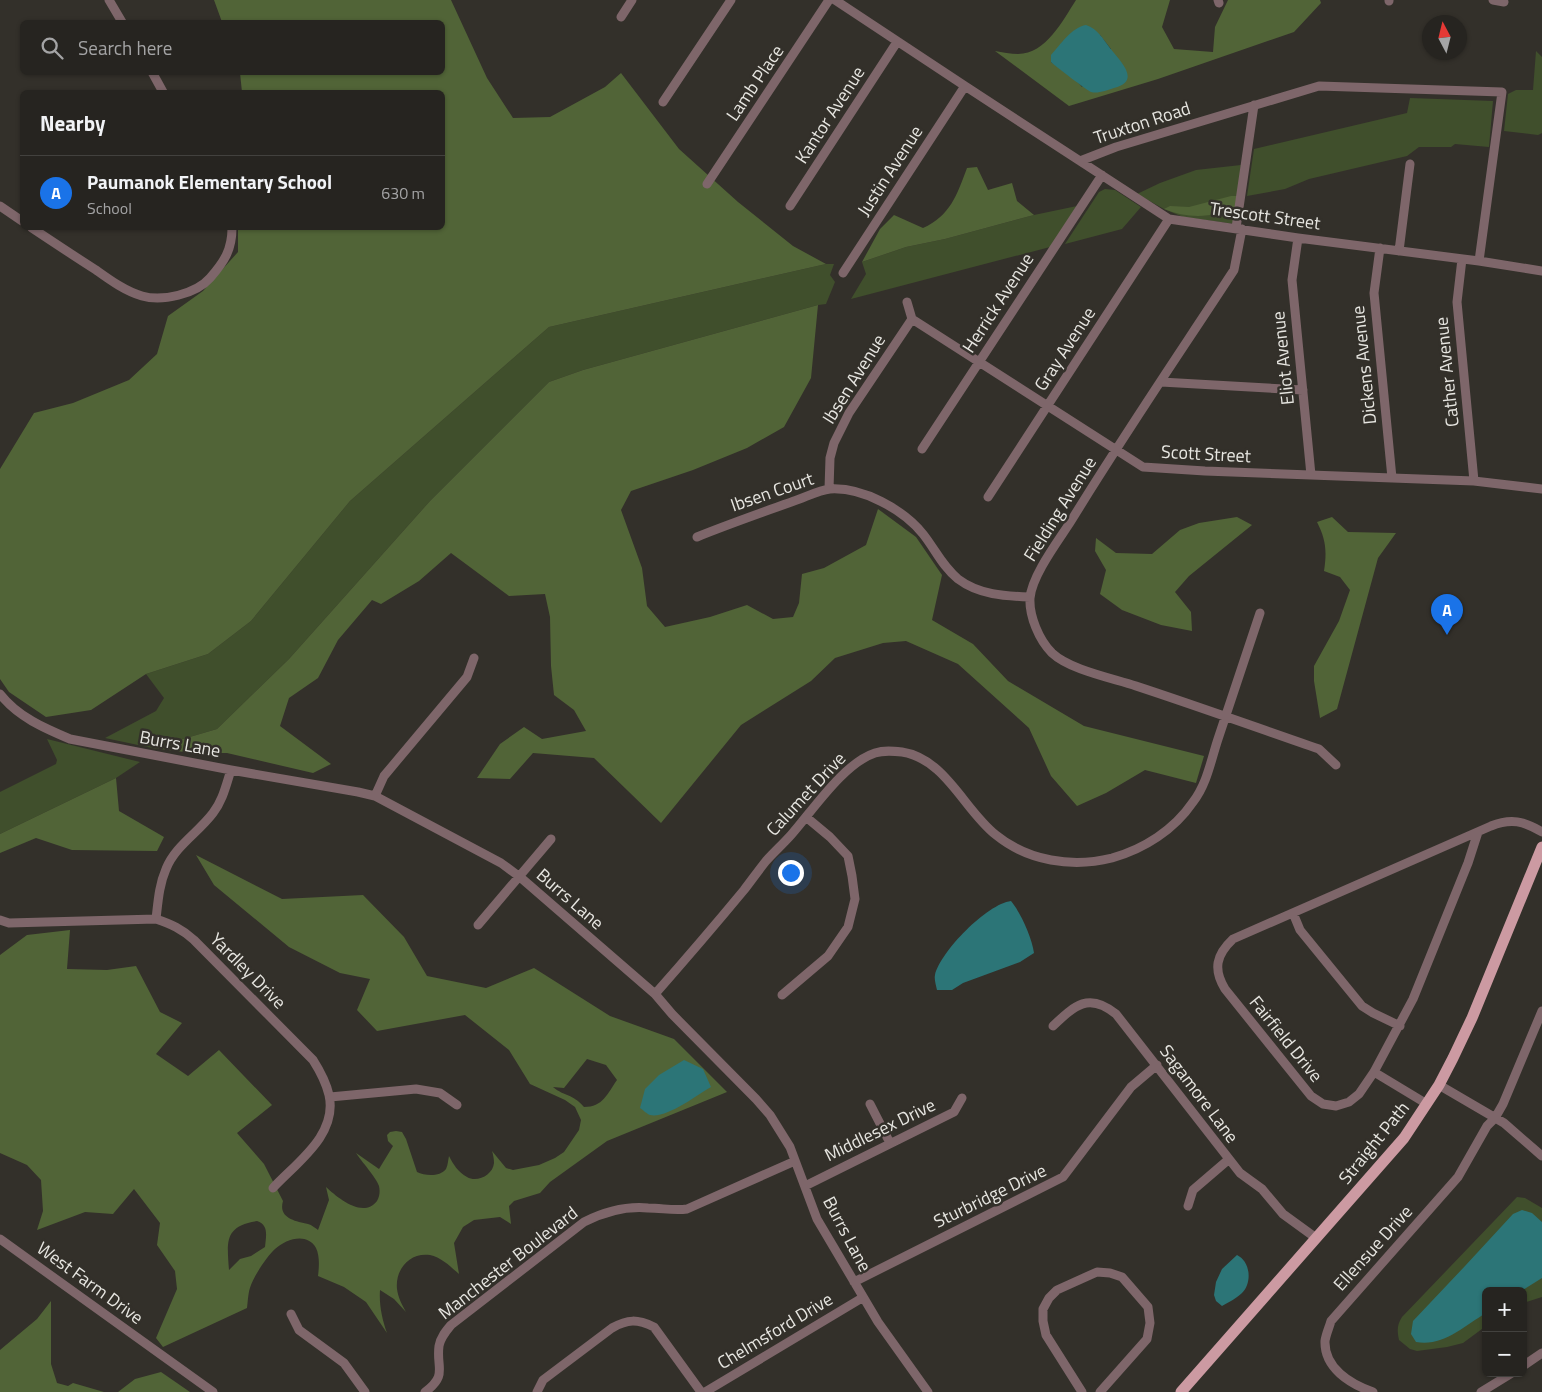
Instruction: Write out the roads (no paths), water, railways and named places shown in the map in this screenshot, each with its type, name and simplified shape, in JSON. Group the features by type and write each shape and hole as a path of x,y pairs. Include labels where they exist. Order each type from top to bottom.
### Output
{"main road":[{"name":"Straight Path","path":"1182,1392 1404,1138 1427,1104 1453,1058 1472,1018 1542,847"}],"street":[{"path":"109,0 121,20"},
{"path":"621,17 632,0"},
{"path":"663,102 731,0"},
{"name":"Lamb Place","path":"707,184 829,0"},
{"name":"Truxton Road","path":"835,0 1080,160 1319,86 1502,92 1479,261"},
{"path":"1493,0 1504,2"},
{"name":"Kantor Avenue","path":"790,206 897,42"},
{"path":"154,75 162,90"},
{"name":"Justin Avenue","path":"843,273 965,86"},
{"name":"Fielding Avenue","path":"1030,597 1043,565 1234,270 1254,105"},
{"name":"Trescott Street","path":"1080,160 1169,219 1298,238 1479,261"},
{"path":"1399,251 1410,164"},
{"name":"Herrick Avenue","path":"922,449 1102,175"},
{"path":"0,206 20,220"},
{"name":"Gray Avenue","path":"988,497 1169,219"},
{"path":"35,230 124,288 143,297 166,298 186,293 207,282 221,266 230,249 232,230"},
{"name":"Eliot Avenue","path":"1298,238 1292,280 1311,475"},
{"name":"Dickens Avenue","path":"1380,248 1374,293 1392,478"},
{"name":"Cather Avenue","path":"1462,259 1457,302 1474,481"},
{"path":"1479,261 1542,271"},
{"path":"907,302 912,319"},
{"name":"Scott Street","path":"912,319 1143,467 1474,481 1542,489"},
{"name":"Ibsen Avenue","path":"829,489 830,458 834,443 849,413 912,319"},
{"path":"1161,382 1303,390"},
{"name":"Ibsen Court","path":"697,537 829,489 853,491 871,496 910,521 923,534 943,564 958,579 977,590 997,596 1030,597"},
{"path":"1030,597 1032,614 1037,630 1053,654 1065,661 1100,675 1319,750 1336,765"},
{"name":"Calumet Drive","path":"654,994 682,964 766,862 844,772 862,758 876,752 891,751 910,754 930,762 981,822 996,836 1010,845 1037,857 1080,864 1123,855 1150,843 1170,828 1194,802 1207,774 1260,614"},
{"path":"375,796 384,776 466,677 474,658"},
{"name":"Burrs Lane","path":"0,694 22,716 70,739 375,796 501,863 520,877 654,994 770,1115 790,1147 817,1219 862,1298 924,1391"},
{"path":"156,919 161,883 166,868 177,851 214,813 222,798 231,770"},
{"path":"782,995 828,956 848,927 855,899 848,856 830,837 806,817"},
{"name":"Fairfield Drive","path":"1478,832 1468,863 1413,999 1374,1072 1359,1094 1349,1102 1336,1106 1323,1104 1311,1096 1298,1081 1225,989 1218,976 1218,962 1224,948 1233,939 1478,832 1504,821 1516,821 1542,832"},
{"path":"478,925 551,839"},
{"path":"1293,913 1300,930 1362,1006 1373,1014 1400,1026"},
{"name":"Yardley Drive","path":"0,920 9,924 156,919 184,930 313,1060 323,1077 330,1097 330,1110 320,1138 309,1153 273,1188"},
{"name":"Sagamore Lane","path":"1053,1026 1066,1013 1080,1004 1094,1002 1107,1006 1116,1014 1157,1066 1228,1160 1240,1173 1262,1188 1282,1214 1316,1238"},
{"name":"Ellensue Drive","path":"1373,1392 1347,1380 1334,1369 1326,1352 1325,1338 1331,1322 1458,1177 1487,1126 1495,1118 1503,1104 1542,1011"},
{"name":"Sturbridge Drive","path":"854,1282 1063,1178 1131,1087 1157,1066"},
{"path":"1374,1072 1427,1104"},
{"path":"1438,1085 1504,1123 1542,1156"},
{"path":"330,1097 416,1089 440,1093 457,1105"},
{"name":"Middlesex Drive","path":"805,1186 954,1112 962,1098"},
{"path":"870,1104 890,1143"},
{"path":"1188,1206 1193,1190 1228,1160"},
{"name":"Manchester Boulevard","path":"425,1392 434,1385 440,1375 439,1345 451,1325 584,1222 596,1216 622,1209 648,1208 676,1211 687,1209 795,1161"},
{"name":"West Farm Drive","path":"0,1239 213,1392"},
{"path":"1082,1392 1046,1335 1043,1309 1049,1298 1057,1290 1097,1272 1110,1273 1122,1277 1148,1307 1150,1323 1147,1339 1100,1392"},
{"name":"Chelmsford Drive","path":"703,1392 862,1298"},
{"path":"291,1314 299,1330 344,1363 365,1392"},
{"path":"537,1392 544,1380 612,1328 623,1322 633,1321 643,1322 654,1328 703,1392"},
{"path":"1527,1363 1542,1353"},
{"path":"1484,1391 1506,1377"}],"water":[{"path":"1086,25 1100,35 1126,70 1127,81 1122,85 1102,92 1091,92 1051,62 1051,55 1067,37 1076,29"},
{"path":"1011,901 1026,926 1034,953 1020,962 963,983 952,990 937,990 935,975 939,965 955,942 990,910"},
{"path":"684,1060 703,1069 711,1087 681,1106 664,1113 650,1115 640,1108 645,1089 659,1075"},
{"path":"1522,1210 1532,1213 1542,1222 1542,1278 1527,1287 1482,1287 1482,1316 1444,1338 1426,1343 1416,1342 1411,1334 1413,1321 1513,1214"},
{"path":"1237,1255 1245,1262 1249,1278 1245,1289 1240,1295 1222,1306 1216,1301 1214,1295 1216,1282 1222,1269"}],"place":[{"name":"Paumanok Elementary School","path":"1447,635"}]}
